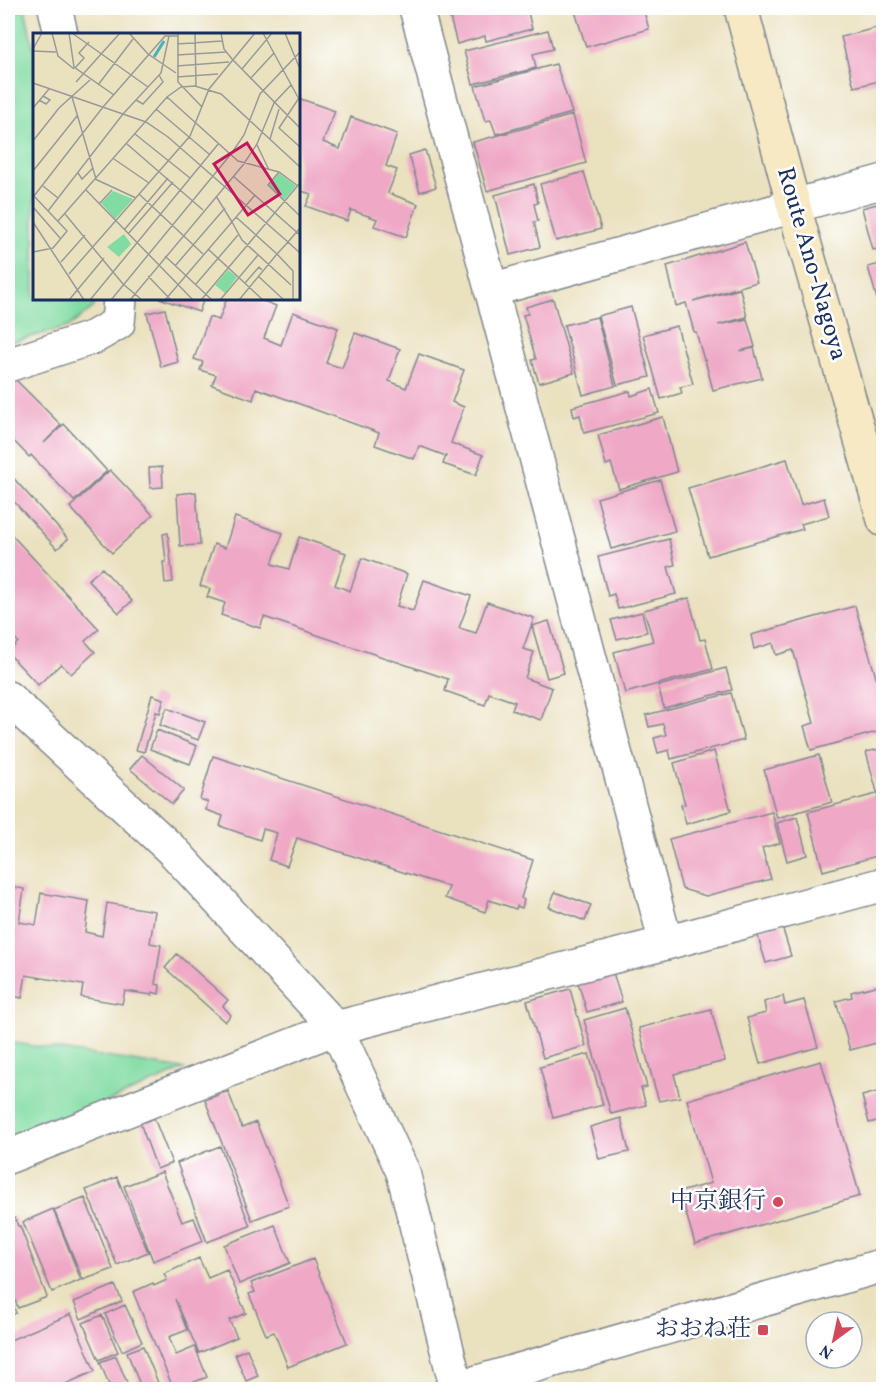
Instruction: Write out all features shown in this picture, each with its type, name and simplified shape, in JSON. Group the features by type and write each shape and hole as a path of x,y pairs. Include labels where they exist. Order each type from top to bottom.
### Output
{"main road":[{"name":"Route Ano-Nagoya","path":"741,8 794,207 884,520"}],"street":[{"path":"55,8 61,33"},
{"path":"416,8 666,943"},
{"path":"491,290 884,181"},
{"path":"8,364 94,337 117,323 120,300"},
{"path":"8,698 174,852 336,1028 403,1172 454,1389 884,1265"},
{"path":"8,1156 336,1028 884,884"}],"green space":[{"path":"8,8 25,8 33,46 33,300 93,300 94,307 68,327 8,343"},
{"path":"8,1042 184,1069 8,1145"}],"building":[{"path":"473,8 527,8 532,29 486,41 485,36 457,44 449,14"},
{"path":"574,8 643,8 649,29 586,47"},
{"path":"884,26 884,80 854,87 841,37"},
{"path":"548,30 553,49 533,54 536,68 473,84 464,51"},
{"path":"556,64 572,113 496,134 491,120 485,121 475,86"},
{"path":"300,99 335,111 323,142 340,149 351,117 397,134 386,166 397,170 388,193 418,204 406,237 374,226 377,219 351,210 347,221 306,206 311,194 300,191"},
{"path":"573,115 586,163 487,191 473,142"},
{"path":"425,150 436,187 420,192 409,155"},
{"path":"584,172 601,229 556,241 540,184"},
{"path":"534,184 538,203 534,204 538,221 534,222 540,247 510,255 495,195"},
{"path":"884,202 884,248 873,250 862,208"},
{"path":"745,242 757,282 693,301 740,289 747,317 718,325 747,319 755,347 740,351 754,348 762,378 713,390 686,303 676,306 667,266"},
{"path":"884,263 884,305 879,306 868,267"},
{"path":"553,299 574,373 539,383 532,360 536,359 523,315 528,314 526,307"},
{"path":"165,300 203,300 199,312"},
{"path":"226,300 261,300 276,306 264,338 281,345 293,312 338,328 326,363 342,368 355,333 400,349 389,381 406,388 419,354 464,370 452,402 464,407 451,443 483,455 476,475 443,464 446,456 419,446 414,459 375,445 379,433 256,388 253,400 212,385 216,375 200,370 203,362 194,359 209,317 219,320"},
{"path":"631,307 650,377 617,385 598,316"},
{"path":"165,309 178,362 161,367 147,313"},
{"path":"597,317 615,386 583,395 564,325"},
{"path":"677,326 693,384 680,387 682,393 661,399 643,335"},
{"path":"15,379 61,425 44,443 64,424 107,471 74,501 31,455 29,457 8,435 8,386"},
{"path":"652,389 659,413 584,433 580,415 574,417 572,407 630,391 631,396"},
{"path":"663,417 677,472 619,489 611,463 606,465 598,435"},
{"path":"787,459 801,505 824,498 829,516 801,524 803,529 708,556 688,488"},
{"path":"162,467 163,487 150,488 149,468"},
{"path":"110,470 153,515 112,553 70,507"},
{"path":"8,472 68,539 57,549 8,495"},
{"path":"660,480 675,531 611,549 597,498"},
{"path":"196,492 200,545 180,546 177,494"},
{"path":"235,517 283,533 272,564 289,569 299,537 346,553 335,585 350,591 362,558 407,574 397,606 413,611 424,580 471,596 459,628 476,633 487,602 534,618 523,649 534,652 525,678 552,688 541,720 512,710 515,702 489,693 485,705 445,691 448,679 264,617 260,628 221,615 225,603 207,597 210,589 200,586 214,544 225,548"},
{"path":"8,531 99,629 85,641 95,652 71,674 61,664 38,685 8,653 18,642 8,630"},
{"path":"168,533 173,582 165,583 163,562 166,562 163,534"},
{"path":"669,539 675,565 668,567 676,594 618,609 614,594 608,596 598,557"},
{"path":"102,568 132,601 119,613 88,580"},
{"path":"689,598 700,640 705,639 713,669 625,693 614,652 653,641 644,610"},
{"path":"855,606 884,704 884,730 811,750 804,726 814,723 793,650 776,655 773,643 754,649 751,635"},
{"path":"642,612 647,632 617,639 611,620"},
{"path":"549,621 564,673 547,678 532,626"},
{"path":"726,668 732,690 664,708 658,686"},
{"path":"731,693 744,740 671,759 669,750 658,753 654,738 666,735 663,724 649,727 646,715"},
{"path":"152,695 164,699 160,713 156,712 144,752 136,750"},
{"path":"167,708 205,722 198,740 160,725"},
{"path":"157,730 197,746 190,764 150,749"},
{"path":"884,748 884,791 877,792 866,752"},
{"path":"714,751 731,811 686,824 681,805 685,804 674,763"},
{"path":"142,755 184,790 172,804 130,769"},
{"path":"819,755 832,802 777,818 764,770"},
{"path":"213,756 533,860 521,898 524,900 522,908 517,906 516,909 489,900 485,912 445,898 449,887 297,838 287,866 269,860 277,833 263,829 260,840 220,826 223,816 206,810 208,802 200,799"},
{"path":"884,792 884,854 823,871 808,812"},
{"path":"772,812 780,843 762,848 771,879 706,896 682,889 669,839"},
{"path":"797,817 807,855 787,861 777,823"},
{"path":"8,886 24,889 19,922 36,925 41,893 89,901 85,932 102,936 107,903 155,911 150,943 161,945 155,984 160,985 159,994 125,991 122,1004 81,997 83,985 26,975 22,998 8,995"},
{"path":"555,892 591,905 585,921 549,907"},
{"path":"781,923 791,956 766,963 756,930"},
{"path":"177,954 228,1000 223,1006 231,1015 225,1022 165,968"},
{"path":"612,969 622,1002 587,1012 577,979"},
{"path":"884,984 884,1041 850,1050 836,1001 852,997 851,992"},
{"path":"570,989 586,1046 543,1058 527,1001"},
{"path":"783,996 785,1005 804,1000 818,1047 760,1064 747,1018 766,1013 764,1002"},
{"path":"625,1008 647,1087 641,1088 646,1105 611,1114 584,1020"},
{"path":"711,1009 725,1061 674,1074 680,1097 659,1101 639,1028"},
{"path":"589,1054 603,1105 553,1118 540,1067"},
{"path":"821,1061 860,1196 695,1244 680,1192 711,1183 687,1100"},
{"path":"884,1090 884,1119 869,1123 862,1096"},
{"path":"228,1091 242,1128 256,1122 289,1206 252,1220 205,1100"},
{"path":"154,1118 172,1163 157,1169 140,1123"},
{"path":"621,1118 629,1152 599,1159 590,1127"},
{"path":"220,1146 250,1226 207,1242 177,1163"},
{"path":"162,1172 182,1222 194,1218 203,1241 153,1261 124,1186"},
{"path":"117,1177 148,1252 117,1265 86,1190"},
{"path":"85,1198 113,1269 83,1280 54,1210"},
{"path":"53,1209 81,1280 52,1292 23,1222"},
{"path":"15,1218 47,1297 18,1308 8,1281 8,1220"},
{"path":"275,1225 290,1263 239,1284 224,1245"},
{"path":"199,1258 208,1278 227,1270 246,1313 229,1320 237,1337 199,1353 175,1299 187,1330 169,1337 176,1355 195,1347 207,1377 174,1390 133,1292 153,1283 154,1286 167,1280 164,1274"},
{"path":"313,1259 347,1343 288,1367 274,1332 266,1335 249,1294 255,1292 251,1283"},
{"path":"115,1285 122,1301 81,1319 74,1302"},
{"path":"8,1291 16,1313 8,1316"},
{"path":"125,1305 142,1342 122,1351 105,1314"},
{"path":"71,1314 95,1371 52,1390 8,1390 8,1341"},
{"path":"102,1315 118,1352 99,1360 83,1323"},
{"path":"143,1346 161,1390 142,1390 127,1352"},
{"path":"247,1349 258,1376 246,1381 235,1354"},
{"path":"116,1356 130,1390 111,1390 100,1362"}],"place":[{"name":"中京銀行","path":"778,1202"},
{"name":"おおね荘","path":"763,1330"}]}
